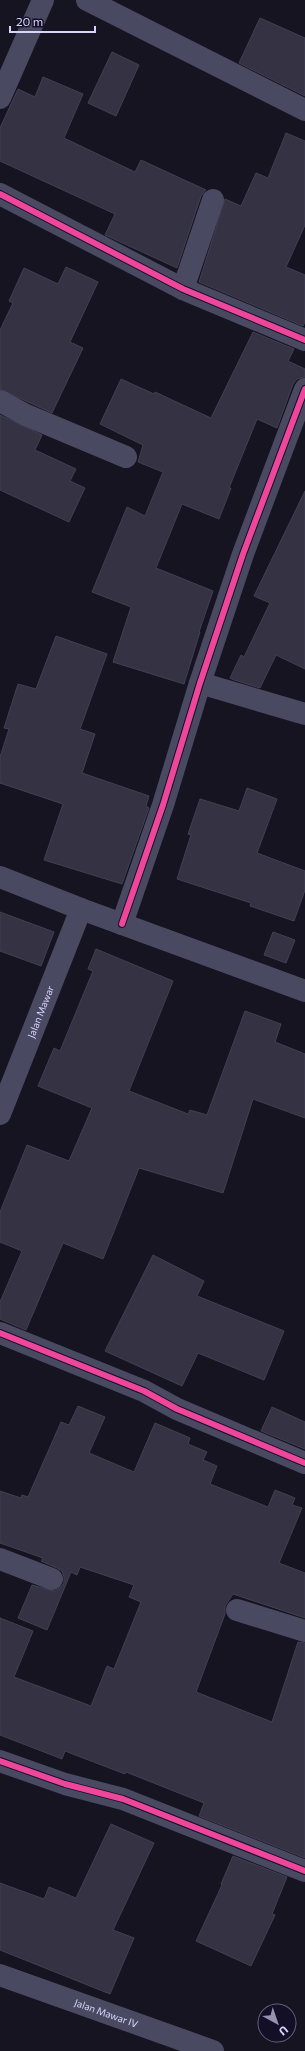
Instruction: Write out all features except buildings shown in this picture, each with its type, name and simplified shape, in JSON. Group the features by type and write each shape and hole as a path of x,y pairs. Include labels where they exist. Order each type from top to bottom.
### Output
{"street":[{"path":"0,98 43,0"},
{"path":"86,0 305,110"},
{"path":"0,194 183,289 305,340"},
{"path":"183,289 213,200"},
{"path":"122,924 163,805 200,683 243,554 305,389"},
{"path":"0,401 26,415 126,457"},
{"path":"200,683 305,714"},
{"path":"0,877 81,909 305,991"},
{"name":"Jalan Mawar","path":"0,1114 81,909"},
{"path":"0,1333 144,1391 177,1409 305,1463"},
{"path":"0,1559 52,1579"},
{"path":"237,1610 305,1631"},
{"path":"0,1761 65,1784 123,1799 305,1872"},
{"name":"Jalan Mawar IV","path":"0,1975 213,2051"}],"cycle path":[{"path":"0,194 183,289 305,340"},
{"path":"122,924 163,805 200,683 243,554 305,389"},
{"path":"0,1333 144,1391 177,1409 305,1463"},
{"path":"0,1761 65,1784 123,1799 305,1871"}]}
